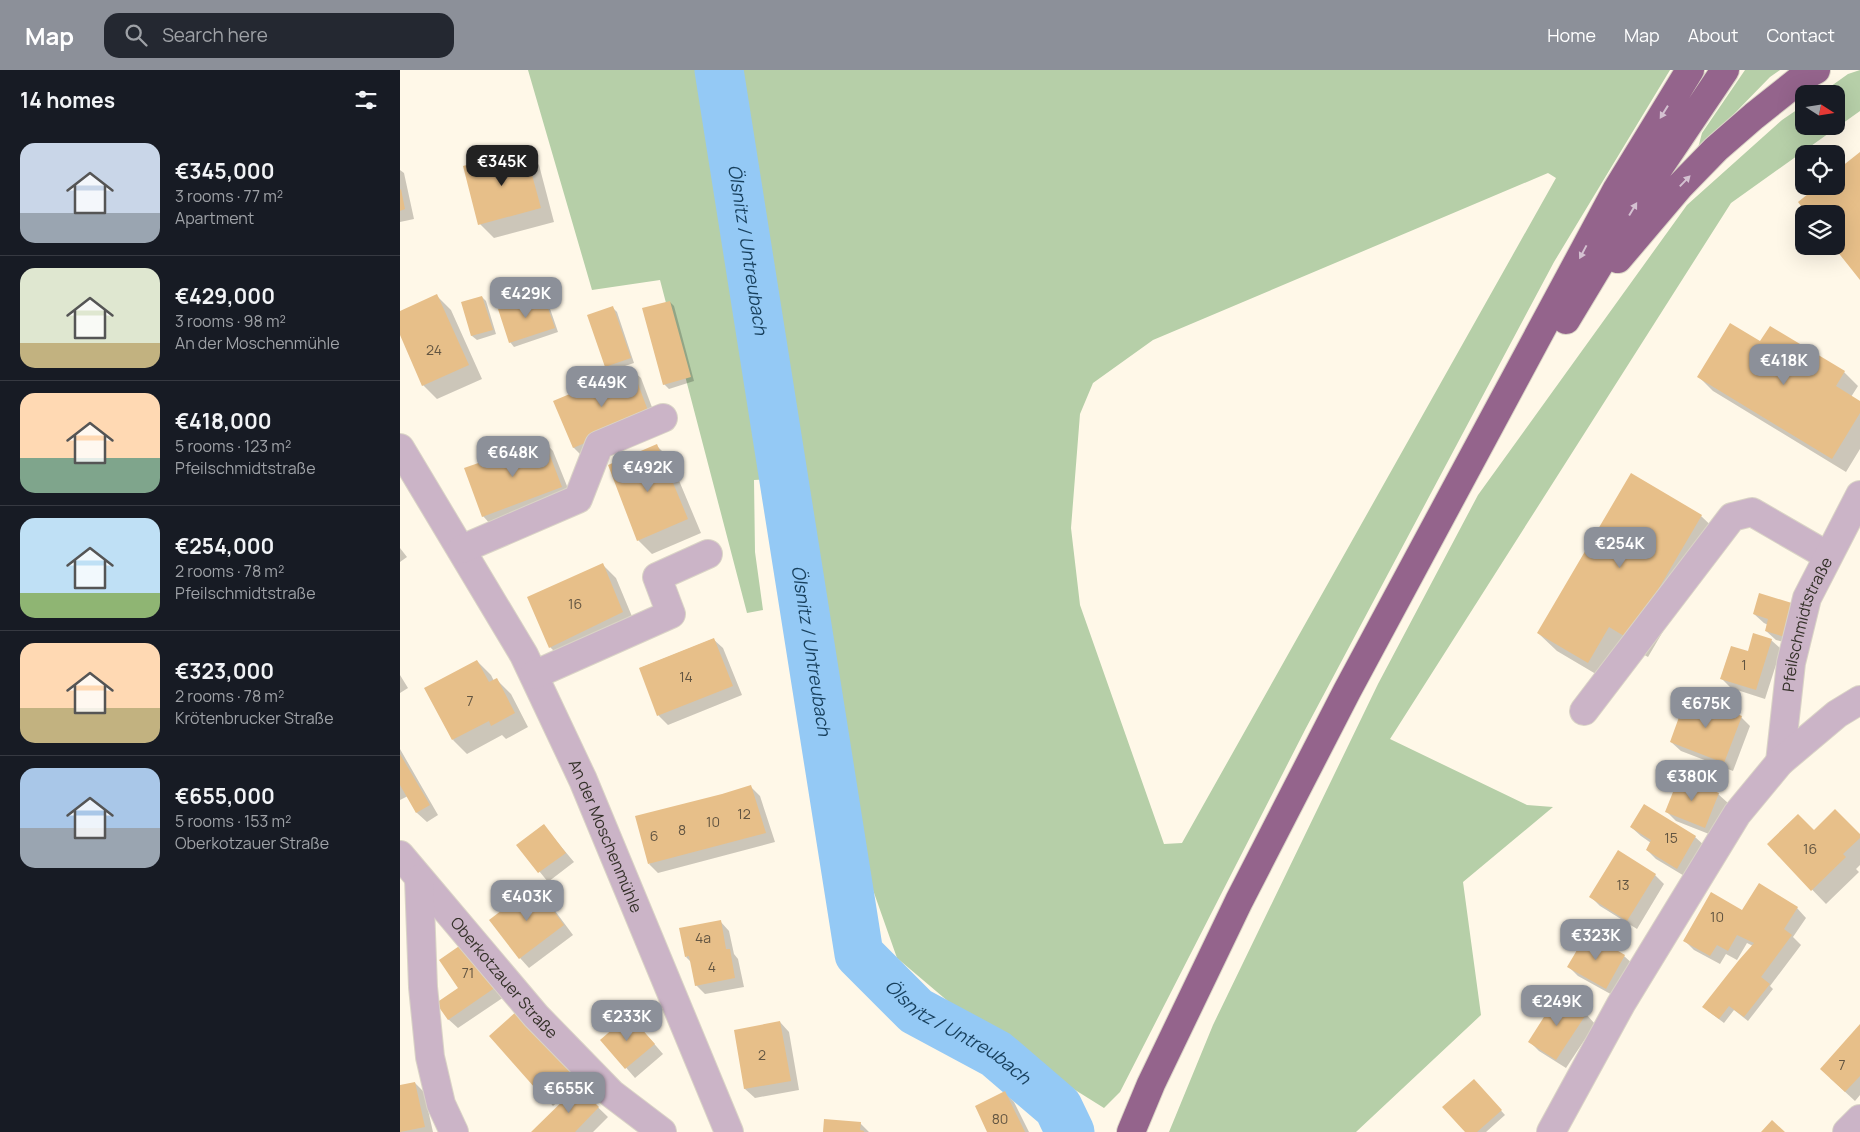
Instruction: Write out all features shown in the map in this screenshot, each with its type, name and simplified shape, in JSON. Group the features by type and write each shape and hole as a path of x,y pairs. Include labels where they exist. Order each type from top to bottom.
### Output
{"highway":[{"path":"1131,1132 1151,1084 1244,892 1347,691 1617,189 1690,70"},
{"path":"1456,487 1563,325 1648,184 1725,70"},
{"path":"1563,325 1680,186 1710,155 1754,116 1803,77 1816,70"}],"street":[{"path":"462,549 578,499 599,446 663,418"},
{"name":"An der Moschenmühle","path":"400,448 524,654 583,780 729,1132"},
{"name":"Pfeilschmidtstraße","path":"1780,762 1791,663 1807,598 1860,495"},
{"path":"1584,712 1732,517 1752,512 1828,556"},
{"path":"534,675 671,614 657,577 708,554"},
{"path":"1551,1132 1621,1004 1736,814 1780,762 1837,714 1860,700"},
{"name":"Oberkotzauer Straße","path":"400,855 536,1016 612,1094 662,1132"},
{"path":"419,879 423,987 430,1057 441,1104 454,1132"},
{"path":"1847,1132 1860,1118"}],"green space":[{"path":"528,70 1670,70 1554,262 1306,728 1120,1092 1104,1108 989,1036 897,958 861,856 802,478 754,480 755,552 763,610 747,613 660,280 592,290","holes":["1548,173 1556,178 1182,843 1164,844 1080,605 1071,528 1080,414 1093,383 1153,340"]},
{"path":"1745,70 1780,70 1770,77 1697,152 1702,133"},
{"path":"1860,70 1860,111 1845,122 1845,85 1833,85 1848,74"},
{"path":"1795,111 1795,135 1826,135 1812,145 1795,145 1795,157 1731,203 1390,739 1527,805 1553,807 1463,882 1481,1015 1356,1132 1169,1132 1213,1025 1378,684 1478,495 1687,205 1782,120"}],"building":[{"path":"525,149 541,208 478,225 463,166"},
{"path":"1860,152 1860,280 1840,255 1845,255 1845,205 1800,205 1798,202 1807,195 1845,195 1845,164"},
{"path":"400,190 405,209 400,211"},
{"path":"437,294 469,365 422,386 400,335 400,311"},
{"path":"543,294 555,328 509,343 498,309"},
{"path":"482,296 493,330 471,336 461,302"},
{"path":"670,301 691,377 663,385 642,308"},
{"path":"613,306 631,358 605,367 587,315"},
{"path":"1730,323 1760,341 1770,326 1845,371 1836,386 1860,401 1860,413 1832,459 1697,377"},
{"path":"632,368 650,416 573,448 553,401"},
{"path":"544,440 562,487 482,517 464,468"},
{"path":"657,444 688,519 637,541 608,465"},
{"path":"1631,473 1702,515 1629,639 1609,627 1588,663 1537,633"},
{"path":"603,563 623,612 549,648 527,597"},
{"path":"1759,593 1795,604 1785,637 1765,631 1768,619 1753,614"},
{"path":"1753,633 1772,639 1756,690 1720,679 1731,646 1748,651"},
{"path":"714,638 733,686 657,716 639,668"},
{"path":"477,660 489,682 497,678 515,713 491,726 489,721 452,740 424,688"},
{"path":"1687,695 1742,716 1724,763 1670,742"},
{"path":"400,754 430,805 416,813 400,785"},
{"path":"1679,777 1719,793 1705,828 1665,812"},
{"path":"751,785 766,833 648,864 635,816"},
{"path":"1644,804 1696,836 1677,869 1646,850 1651,840 1630,827"},
{"path":"1835,809 1860,834 1860,838 1843,854 1846,857 1811,891 1767,844 1798,814 1814,830"},
{"path":"544,824 566,853 538,873 516,845"},
{"path":"1618,850 1656,874 1627,921 1589,897"},
{"path":"1759,883 1798,907 1784,929 1792,935 1761,977 1770,984 1744,1017 1729,1006 1719,1019 1702,1007 1754,943 1737,935 1728,951 1717,945 1710,956 1683,941 1711,892 1742,910"},
{"path":"535,885 564,925 519,959 489,920"},
{"path":"721,920 726,949 730,949 735,978 695,986 689,956 685,957 679,928"},
{"path":"1587,933 1625,955 1606,989 1567,967"},
{"path":"465,942 496,987 448,1020 436,1003 458,988 439,960"},
{"path":"1558,995 1587,1013 1556,1060 1528,1042"},
{"path":"518,1010 572,1072 543,1097 489,1036"},
{"path":"629,1015 655,1044 625,1069 600,1040"},
{"path":"780,1021 791,1081 744,1089 734,1030"},
{"path":"1860,1024 1860,1076 1845,1092 1820,1069"},
{"path":"1474,1079 1502,1110 1477,1132 1465,1132 1442,1107"},
{"path":"415,1082 425,1127 400,1132 400,1085"},
{"path":"578,1086 599,1107 575,1132 531,1132"},
{"path":"1005,1091 1025,1132 987,1132 975,1106"},
{"path":"824,1119 861,1122 860,1130 864,1132 823,1132"},
{"path":"1772,1120 1785,1132 1761,1132"}],"waterway":[{"name":"Ölsnitz / Untreubach","path":"719,70 859,954 916,1011 996,1054 1058,1107 1070,1132"}]}
